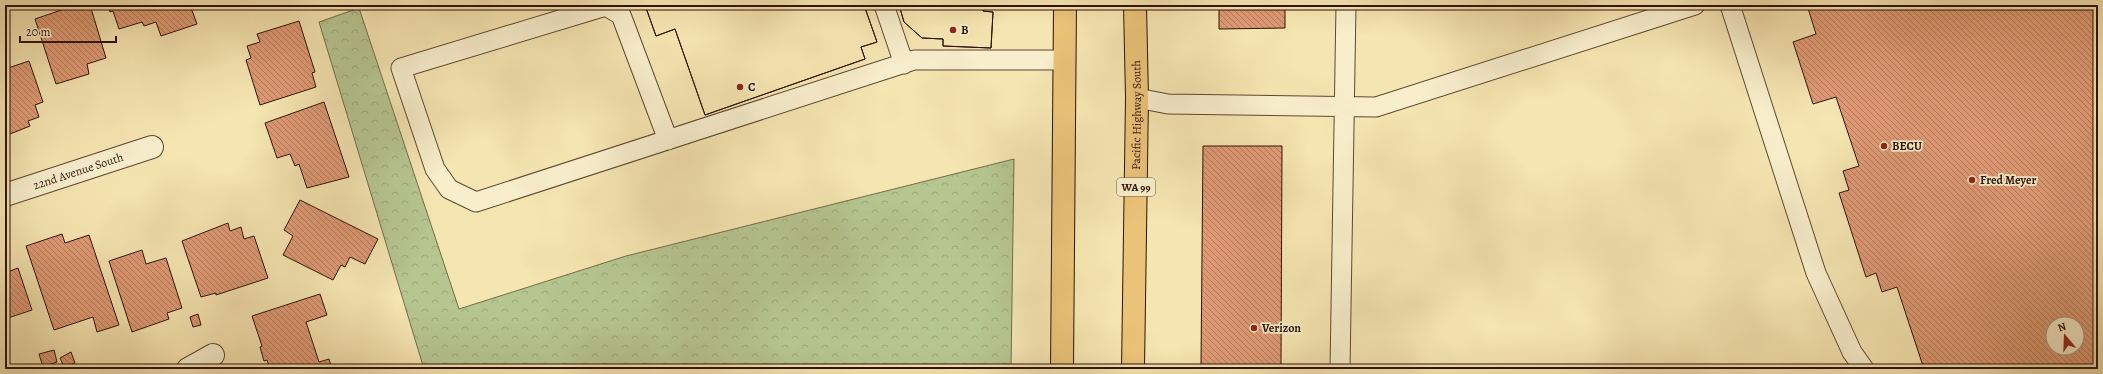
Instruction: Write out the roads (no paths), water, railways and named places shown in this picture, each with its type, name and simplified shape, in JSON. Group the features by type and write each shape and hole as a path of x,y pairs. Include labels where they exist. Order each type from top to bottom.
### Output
{"main road":[{"path":"1062,369 1064,5"},
{"name":"Pacific Highway South","path":"1133,369 1137,98 1136,5"}],"street":[{"name":"22nd Avenue South","path":"5,195 152,147"},
{"path":"188,369 213,355"}],"lane":[{"path":"884,5 904,64"},
{"path":"1340,369 1343,107 1346,5"},
{"path":"1137,98 1168,104 1376,107 1695,5"},
{"path":"1730,5 1816,273 1852,352 1864,369"},
{"path":"668,140 621,15 606,6 400,68 435,169 449,189 476,202 904,64 914,60 1064,60"}],"place":[{"name":"B","path":"953,30"},
{"name":"C","path":"740,87"},
{"name":"BECU","path":"1884,146"},
{"name":"Fred Meyer","path":"1972,180"},
{"name":"Verizon","path":"1254,328"}]}
